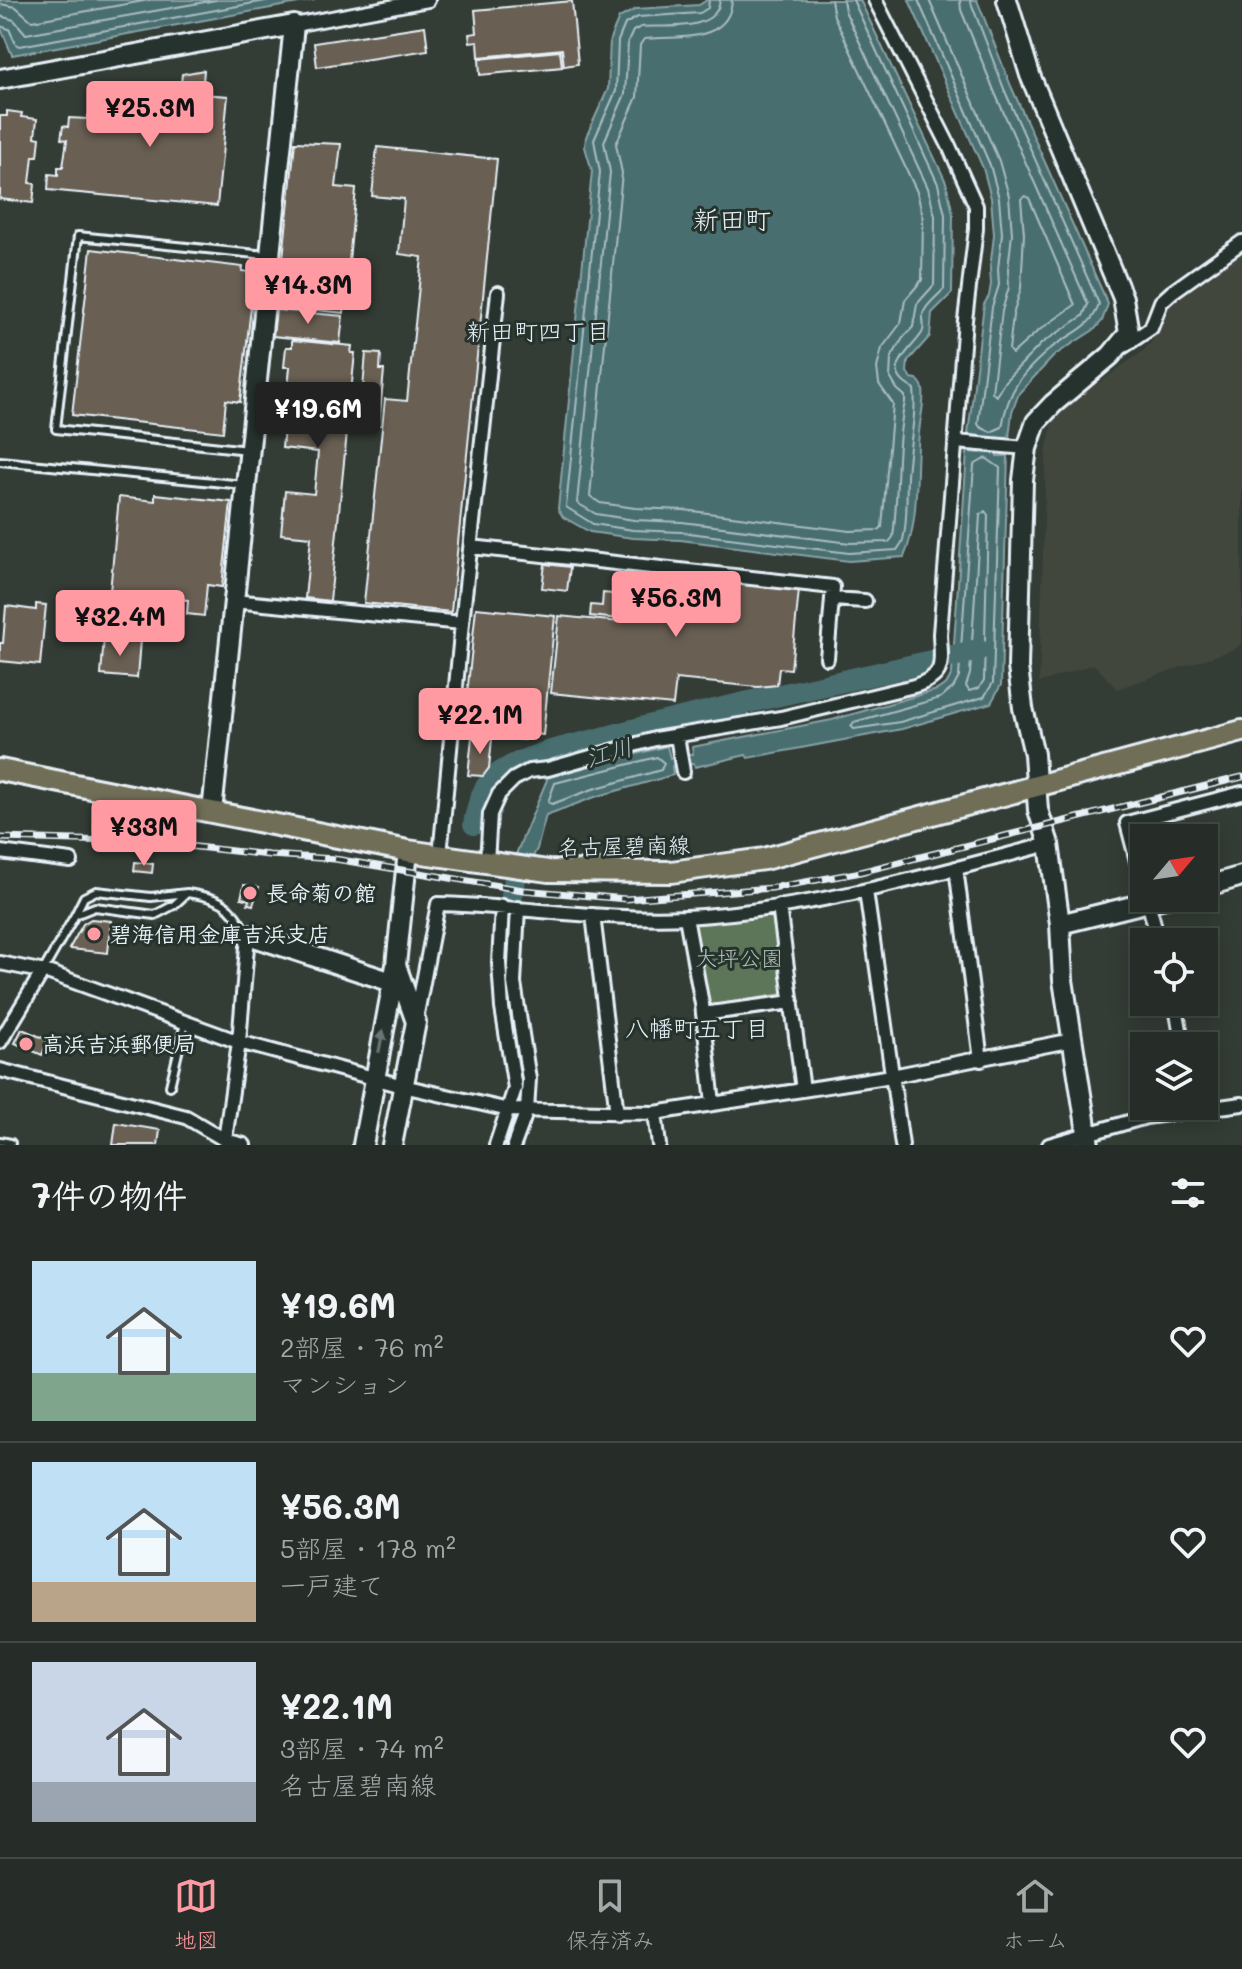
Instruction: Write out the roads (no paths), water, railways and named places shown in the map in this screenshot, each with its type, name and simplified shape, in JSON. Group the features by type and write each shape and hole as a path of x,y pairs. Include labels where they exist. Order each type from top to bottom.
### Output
{"main road":[{"name":"名古屋碧南線","path":"0,770 408,851 548,871 671,872 764,859 1242,731"}],"street":[{"path":"0,79 428,0"},
{"path":"487,862 490,814 499,794 514,779 529,771 548,769 655,739 781,718 926,683 941,667 940,634 960,443 965,320 976,206 875,0"},
{"path":"1007,0 1030,75 1123,298 1129,333 1111,355"},
{"path":"212,812 294,25"},
{"path":"1088,1140 1063,980 1060,924 1049,844 1038,810 1038,785 1018,667 1023,480 1021,448 1036,422 1053,404 1111,355 1151,328 1161,302 1242,242"},
{"path":"440,855 498,293"},
{"path":"960,443 1021,448"},
{"path":"471,547 833,587 827,658"},
{"path":"832,599 865,601"},
{"path":"233,601 462,623"},
{"path":"677,737 683,772"},
{"path":"1130,832 1127,823 1242,793"},
{"path":"392,1145 438,904 502,906 593,915 686,917 779,906 866,891 1049,844"},
{"path":"363,1145 394,974 408,851"},
{"path":"0,852 71,861"},
{"path":"956,868 981,1060"},
{"path":"1218,883 1242,876"},
{"path":"866,891 902,1145"},
{"path":"1060,924 1130,903"},
{"path":"496,1145 515,1088 500,978 502,906"},
{"path":"779,906 803,1090"},
{"path":"514,1145 526,1110 529,1079 514,983 518,908"},
{"path":"593,915 617,1114"},
{"path":"686,917 703,1014 713,1103"},
{"path":"225,1140 239,1042 248,935 394,974"},
{"path":"0,963 43,971 239,1042 403,1086 508,1110 655,1113 892,1076 1073,1040"},
{"path":"0,1042 43,971"},
{"path":"394,974 416,1022"},
{"path":"703,1014 792,1002"},
{"path":"0,1070 186,1117 225,1140 244,1145"},
{"path":"1218,1106 1242,1104"},
{"path":"655,1113 659,1145"},
{"path":"1049,1145 1088,1140 1138,1120"}],"lane":[{"path":"248,450 56,429 78,236 269,256"},
{"path":"0,461 244,485"},
{"path":"43,971 84,897 96,891 151,897 187,893 215,897 236,913 248,935"},
{"path":"75,915 95,907 155,915 174,905 187,893"},
{"path":"170,1086 185,1023"},
{"path":"0,1141 11,1143"}],"water":[{"path":"0,0 315,0 12,55 0,26"},
{"path":"707,0 860,0 946,182 953,214 952,293 932,313 930,336 908,361 907,372 922,385 923,400 915,512 904,557 849,561 680,540 633,538 590,532 563,517 558,509 592,171 585,147 586,137 608,89 610,39 619,18 636,9 699,5"},
{"path":"909,0 977,0 1011,86 1108,304 1102,321 1095,329 1055,355 1019,393 1012,412 1009,438 996,438 997,456 1008,456 1001,685 991,703 902,729 748,758 746,755 695,767 694,763 672,766 673,775 595,797 546,815 537,849 521,879 516,897 505,895 516,854 548,777 667,746 670,758 693,754 692,747 832,720 937,690 947,683 952,673 967,452 980,453 983,437 968,434 984,304 991,284 994,235 991,198 983,168"}],"waterway":[{"path":"474,824 479,802 489,782 513,765 540,754 702,713 978,650"},
{"name":"江川","path":"506,1145 522,1086 522,1063 508,989 507,962 510,909 519,867"}],"railway":[{"path":"0,838 151,842 335,859 523,890 626,899 772,888 856,873 1242,777"}],"place":[{"name":"長命菊の館","path":"250,893"},
{"name":"碧海信用金庫吉浜支店","path":"94,934"},
{"name":"高浜吉浜郵便局","path":"26,1044"}],"district":[{"name":"新田町","path":"732,220"},
{"name":"新田町四丁目","path":"538,332"},
{"name":"八幡町五丁目","path":"697,1029"}],"park label":[{"name":"大坪公園","path":"739,958"}]}
